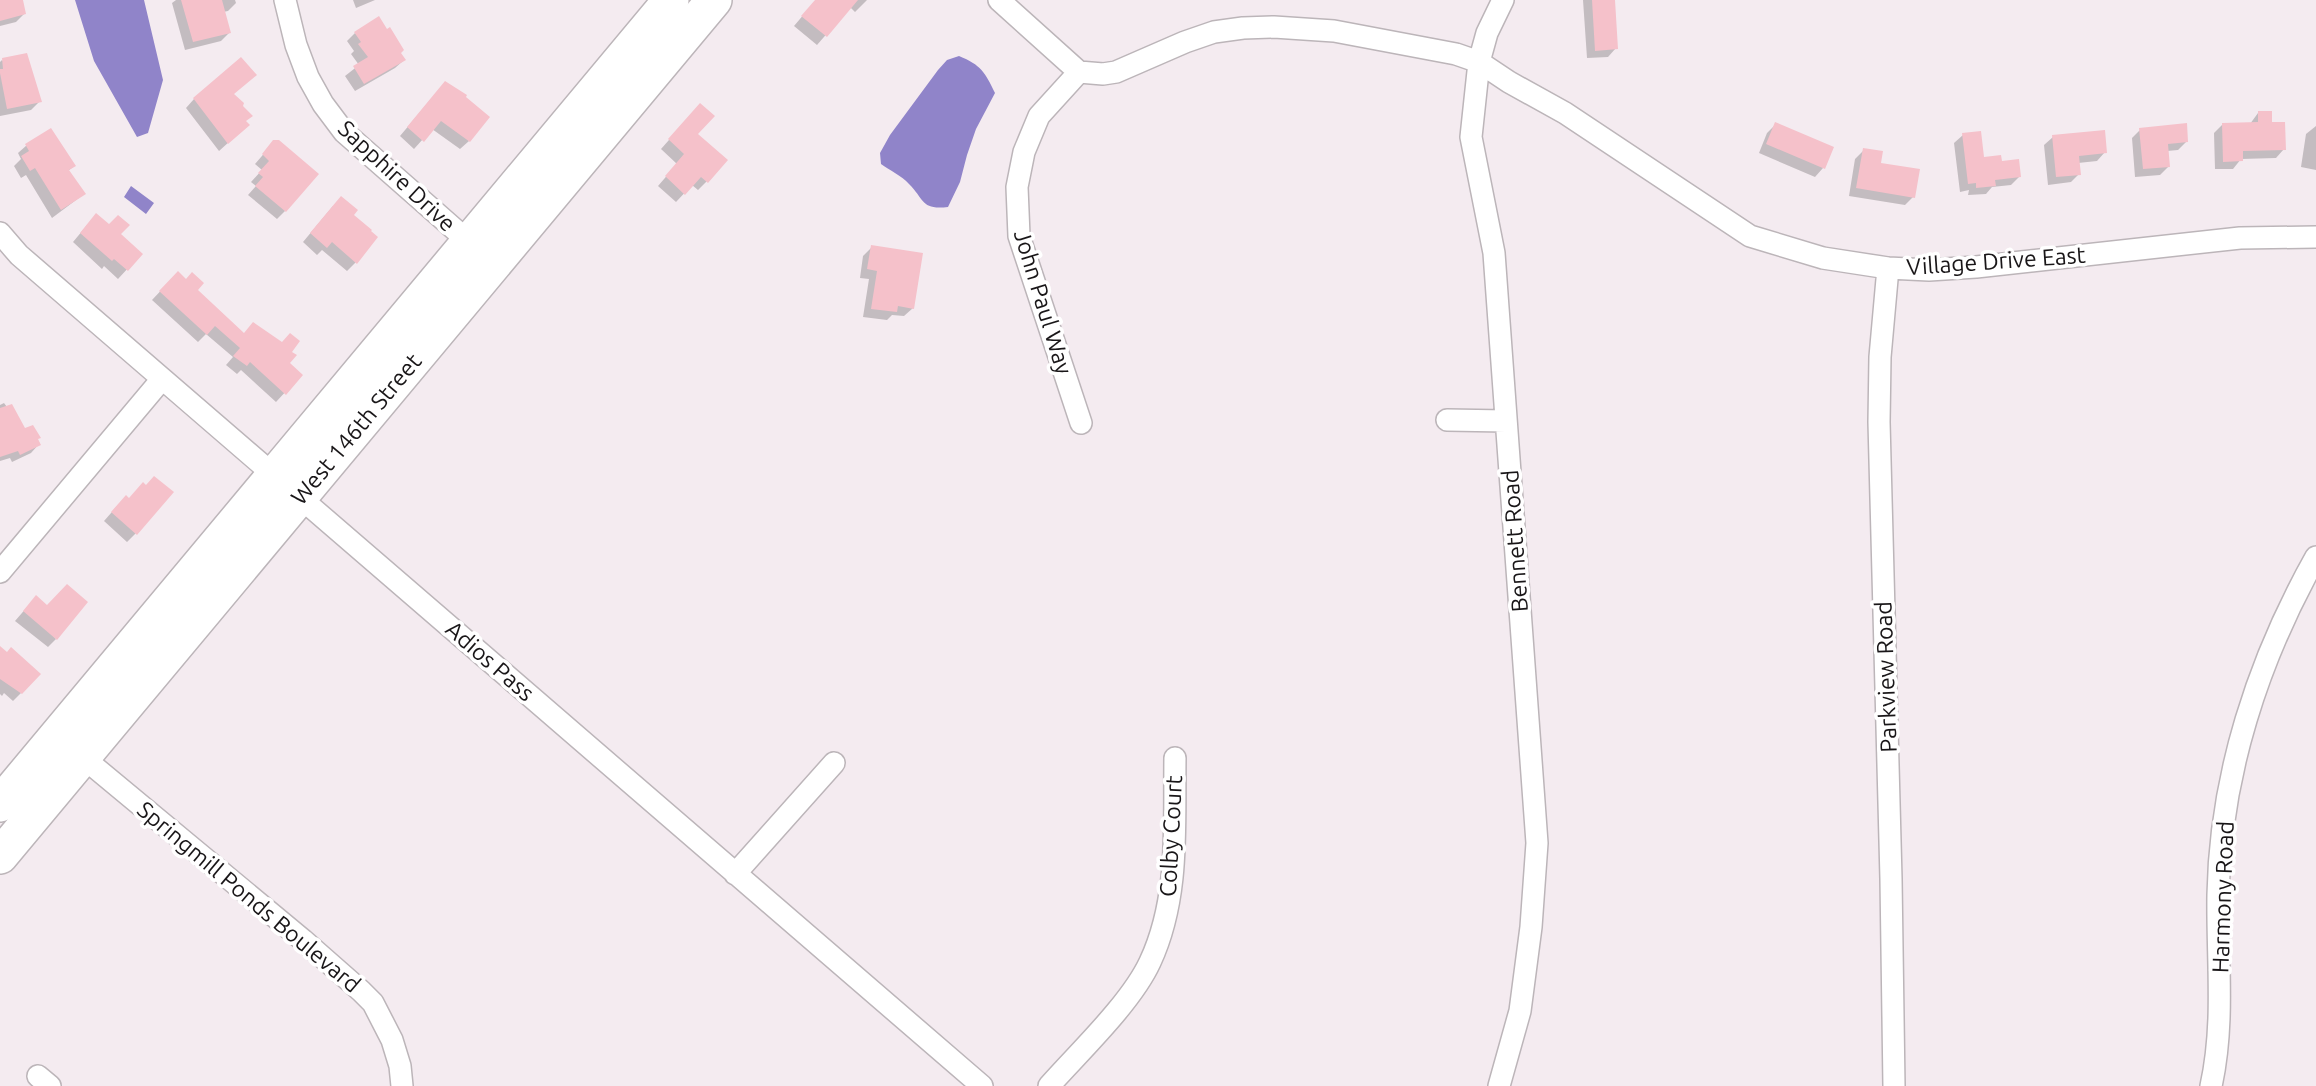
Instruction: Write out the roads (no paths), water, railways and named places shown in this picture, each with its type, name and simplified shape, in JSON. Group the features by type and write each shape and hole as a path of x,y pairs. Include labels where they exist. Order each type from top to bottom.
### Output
{"main road":[{"name":"West 146th Street","path":"482,252 671,0"},
{"name":"West 146th Street","path":"0,856 69,747 287,485 482,252 714,0"},
{"name":"West 146th Street","path":"0,804 69,747"}],"street":[{"name":"Sapphire Drive","path":"285,0 296,46 323,104 344,132 482,252"},
{"path":"999,0 1079,72"},
{"name":"Bennett Road","path":"1499,1086 1520,1011 1531,927 1537,843 1494,253 1471,137 1479,62 1487,33 1503,0"},
{"name":"Village Drive East","path":"1079,72 1116,72 1185,42 1214,32 1243,27 1334,31 1436,49 1479,62 1508,82 1565,114 1750,236 1823,258 1888,268 1929,270 1976,267 2240,238 2316,237"},
{"name":"John Paul Way","path":"1079,72 1039,116 1024,152 1017,187 1019,236 1081,423"},
{"name":"Adios Pass","path":"0,233 19,255 982,1086"},
{"name":"Parkview Road","path":"1888,268 1880,357 1879,422 1892,892 1894,1086"},
{"path":"0,572 162,379"},
{"path":"1447,420 1506,421"},
{"name":"Harmony Road","path":"2211,1086 2220,1017 2219,882 2232,774 2253,694 2283,620 2316,557"},
{"name":"Springmill Ponds Boulevard","path":"69,747 303,940 373,1003 392,1040 400,1066 402,1086"},
{"name":"Colby Court","path":"1049,1086 1134,988 1149,963 1161,933 1171,892 1175,758"},
{"path":"736,874 834,763"}]}
